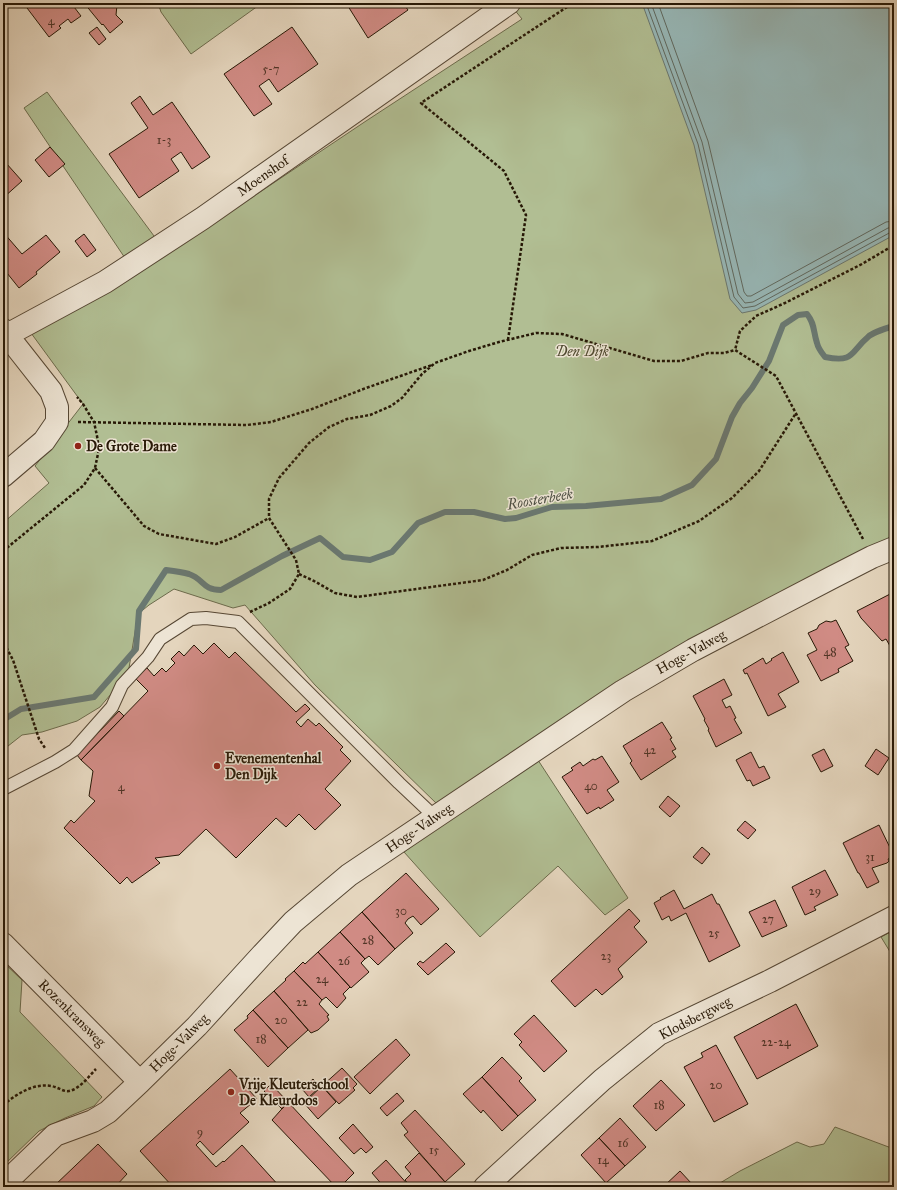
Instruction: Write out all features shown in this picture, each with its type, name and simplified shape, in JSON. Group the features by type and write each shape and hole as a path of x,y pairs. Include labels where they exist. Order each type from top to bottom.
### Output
{"street":[{"name":"Moenshof","path":"5,333 106,282 203,218 509,3"},
{"path":"3,476 44,440 57,422 57,407 51,391 5,333"},
{"name":"Hoge-Valweg","path":"3,1185 56,1135 93,1121 108,1112 197,1026 293,922 349,875 629,687 693,650 872,557 894,548"},
{"name":"Klodsbergweg","path":"485,1187 602,1080 659,1034 770,981 894,917"},
{"name":"Rozenkransweg","path":"3,944 140,1082"}],"lane":[{"path":"3,789 55,762 74,750 112,707 122,685 148,657 160,639 191,619 206,618 238,622 435,817"}],"path":[{"path":"508,340 526,216 504,171 421,103 573,3"},
{"path":"735,350 740,331 756,316 834,278 894,245"},
{"path":"57,422 247,425 271,422 312,409 469,351 536,333 562,334 654,361 681,361 708,353 724,353 735,350 776,376 872,557"},
{"path":"238,622 248,613 268,603 290,589 299,574 296,560 269,518 269,499 279,478 309,443 329,426 347,419 370,415 391,406 402,398 422,374 435,364"},
{"path":"299,574 335,592 357,597 482,580 507,570 532,555 561,548 598,547 652,541 699,521 732,498 758,471 796,412"},
{"path":"95,468 144,526 159,534 216,544 235,537 269,518"},
{"path":"3,644 13,660 39,739 55,762"},
{"path":"3,1105 17,1094 28,1089 39,1086 50,1086 64,1091 70,1091 77,1088 85,1080"}],"green space":[{"path":"158,3 262,3 191,54 161,12"},
{"name":"Den Dijk","path":"509,3 894,3 894,538 438,805 315,685 245,605 233,608 174,589 138,614 129,668 122,681 100,707 77,721 42,732 22,735 3,750 3,523 49,483 35,466 83,404 31,333 136,275 366,121 522,19"},
{"path":"47,92 157,240 127,261 24,108"},
{"path":"536,757 628,898 605,915 558,866 480,937 404,852"},
{"path":"894,930 894,962 892,955 881,937"},
{"path":"3,962 22,980 20,1012 102,1097 94,1106 39,1131 3,1166"},
{"path":"835,1127 894,1149 894,1187 715,1186 740,1171 797,1142 810,1147 824,1144"}],"water":[{"path":"642,3 894,3 894,235 756,310 742,313 730,299 694,145"}],"building":[{"path":"71,3 81,16 71,23 68,19 59,26 61,28 49,37 24,4"},
{"path":"84,3 115,3 117,5 116,15 123,22 110,33"},
{"path":"346,3 403,3 408,10 368,38"},
{"path":"97,27 106,39 99,45 89,33"},
{"path":"292,27 318,64 278,92 269,79 259,86 272,104 254,116 224,74"},
{"path":"140,96 153,115 172,102 210,157 192,169 181,152 171,159 179,171 139,198 109,154 148,128 131,103"},
{"path":"50,147 65,164 49,177 35,160"},
{"path":"6,163 22,181 3,198 3,165"},
{"path":"3,232 22,254 46,235 60,252 36,272 37,274 19,288 3,268"},
{"path":"84,234 96,250 87,257 75,241"},
{"path":"894,592 894,653 886,639 882,641 861,618 857,611"},
{"path":"836,620 849,645 845,647 853,661 838,669 839,672 821,681 807,655 817,650 808,633 817,629 819,625 826,621 831,622"},
{"name":"Evenementenhal Den Dijk","path":"214,643 229,658 235,652 296,712 305,704 310,709 296,722 301,727 308,719 316,726 319,723 343,747 340,750 351,761 325,789 341,805 315,830 299,814 286,827 276,818 236,858 206,829 179,855 155,858 160,863 132,883 127,877 120,884 64,828 71,820 74,823 95,801 89,796 93,771 81,760 148,691 136,679 147,668 154,676 162,668 166,672 175,663 171,659 179,651 184,656 194,645 203,654"},
{"path":"783,652 799,682 778,694 786,707 768,716 747,673 745,674 743,670 763,658 766,664 772,660 771,659"},
{"path":"724,679 732,695 722,700 726,708 730,706 736,718 734,719 742,733 716,747 704,720 705,719 693,696"},
{"path":"119,711 124,716 81,760 77,755"},
{"path":"662,722 672,738 670,739 676,749 672,751 676,757 641,780 630,763 632,761 623,746"},
{"path":"824,749 833,766 821,772 812,755"},
{"path":"876,749 889,758 878,775 865,766"},
{"path":"751,752 759,768 764,766 770,778 753,786 750,780 747,781 736,760"},
{"path":"602,756 619,782 607,790 614,800 600,809 599,807 587,814 562,777 573,770 571,768 580,762 583,766 593,759 595,760"},
{"path":"668,796 680,806 670,817 659,807"},
{"path":"745,821 756,830 748,839 737,830"},
{"path":"879,825 894,856 888,859 889,861 887,863 872,868 879,882 867,888 843,843"},
{"path":"702,847 710,854 702,864 693,857"},
{"path":"825,870 838,895 814,907 816,910 805,915 792,887"},
{"path":"406,873 439,909 421,925 413,916 408,919 405,923 413,933 395,949 362,912"},
{"path":"674,890 684,909 712,894 717,904 719,904 740,946 709,962 686,913 671,921 669,916 662,920 654,903"},
{"path":"775,900 787,926 762,937 749,912"},
{"path":"629,909 640,921 634,927 647,942 618,969 623,977 602,995 596,989 575,1007 551,981"},
{"path":"362,912 395,949 378,965 369,956 365,959 340,932"},
{"path":"340,932 365,959 361,963 369,972 351,988 318,952"},
{"path":"446,943 455,952 428,975 417,964 420,961 423,963"},
{"path":"318,952 350,987 343,994 346,998 337,1008 326,997 322,1000 294,971 303,962 305,964"},
{"path":"294,971 322,1000 319,1004 329,1015 327,1016 329,1020 318,1030 311,1033 274,991"},
{"path":"274,991 308,1030 288,1048 253,1010"},
{"path":"796,1004 818,1046 757,1079 734,1037"},
{"path":"253,1010 288,1048 268,1067 234,1030 248,1018 247,1016"},
{"path":"534,1015 567,1051 544,1072 519,1045 522,1042 514,1034"},
{"path":"396,1039 410,1055 370,1094 354,1077"},
{"path":"716,1045 748,1104 714,1122 684,1067 703,1057 701,1053"},
{"path":"502,1057 522,1078 519,1081 536,1100 518,1116 482,1077"},
{"path":"342,1068 357,1084 353,1088 355,1090 339,1104 322,1086"},
{"path":"230,1069 257,1099 240,1113 249,1122 213,1155 200,1141 196,1145 216,1167 223,1161 224,1162 242,1145 280,1187 173,1187 140,1151"},
{"path":"482,1077 518,1116 502,1131 483,1110 481,1113 463,1094"},
{"path":"313,1079 320,1087 309,1097 302,1089"},
{"path":"661,1080 685,1105 656,1131 633,1106"},
{"path":"271,1084 288,1102 282,1109 264,1091"},
{"path":"322,1086 336,1102 318,1119 304,1103"},
{"path":"397,1093 404,1101 387,1116 380,1108"},
{"path":"288,1102 354,1173 340,1187 336,1187 272,1120"},
{"path":"415,1110 465,1164 445,1182 404,1135 408,1132 401,1123"},
{"path":"620,1118 646,1147 625,1166 599,1138"},
{"path":"353,1124 373,1147 366,1153 361,1148 354,1154 339,1138"},
{"path":"599,1138 625,1166 606,1183 581,1155"},
{"path":"98,1144 127,1174 115,1187 53,1187"},
{"path":"419,1153 445,1182 440,1187 411,1187 405,1180 411,1174 405,1167"},
{"path":"386,1160 410,1187 384,1187 372,1173"},
{"path":"680,1171 692,1184 688,1187 663,1187"}],"waterway":[{"name":"Roosterbeek","path":"3,720 21,709 94,697 136,649 139,611 166,570 189,574 194,576 206,586 215,590 221,590 282,556 320,538 343,557 370,560 392,552 418,523 445,512 474,512 505,519 516,518 552,507 586,506 661,499 692,485 716,459 732,417 769,361 783,325 798,315 807,314 813,324 817,345 825,357 842,359 851,355 870,335 894,326"}],"place":[{"name":"De Grote Dame","path":"78,446"},
{"name":"Evenementenhal Den Dijk","path":"217,766"},
{"name":"Vrije Kleuterschool De Kleurdoos","path":"231,1092"}]}
